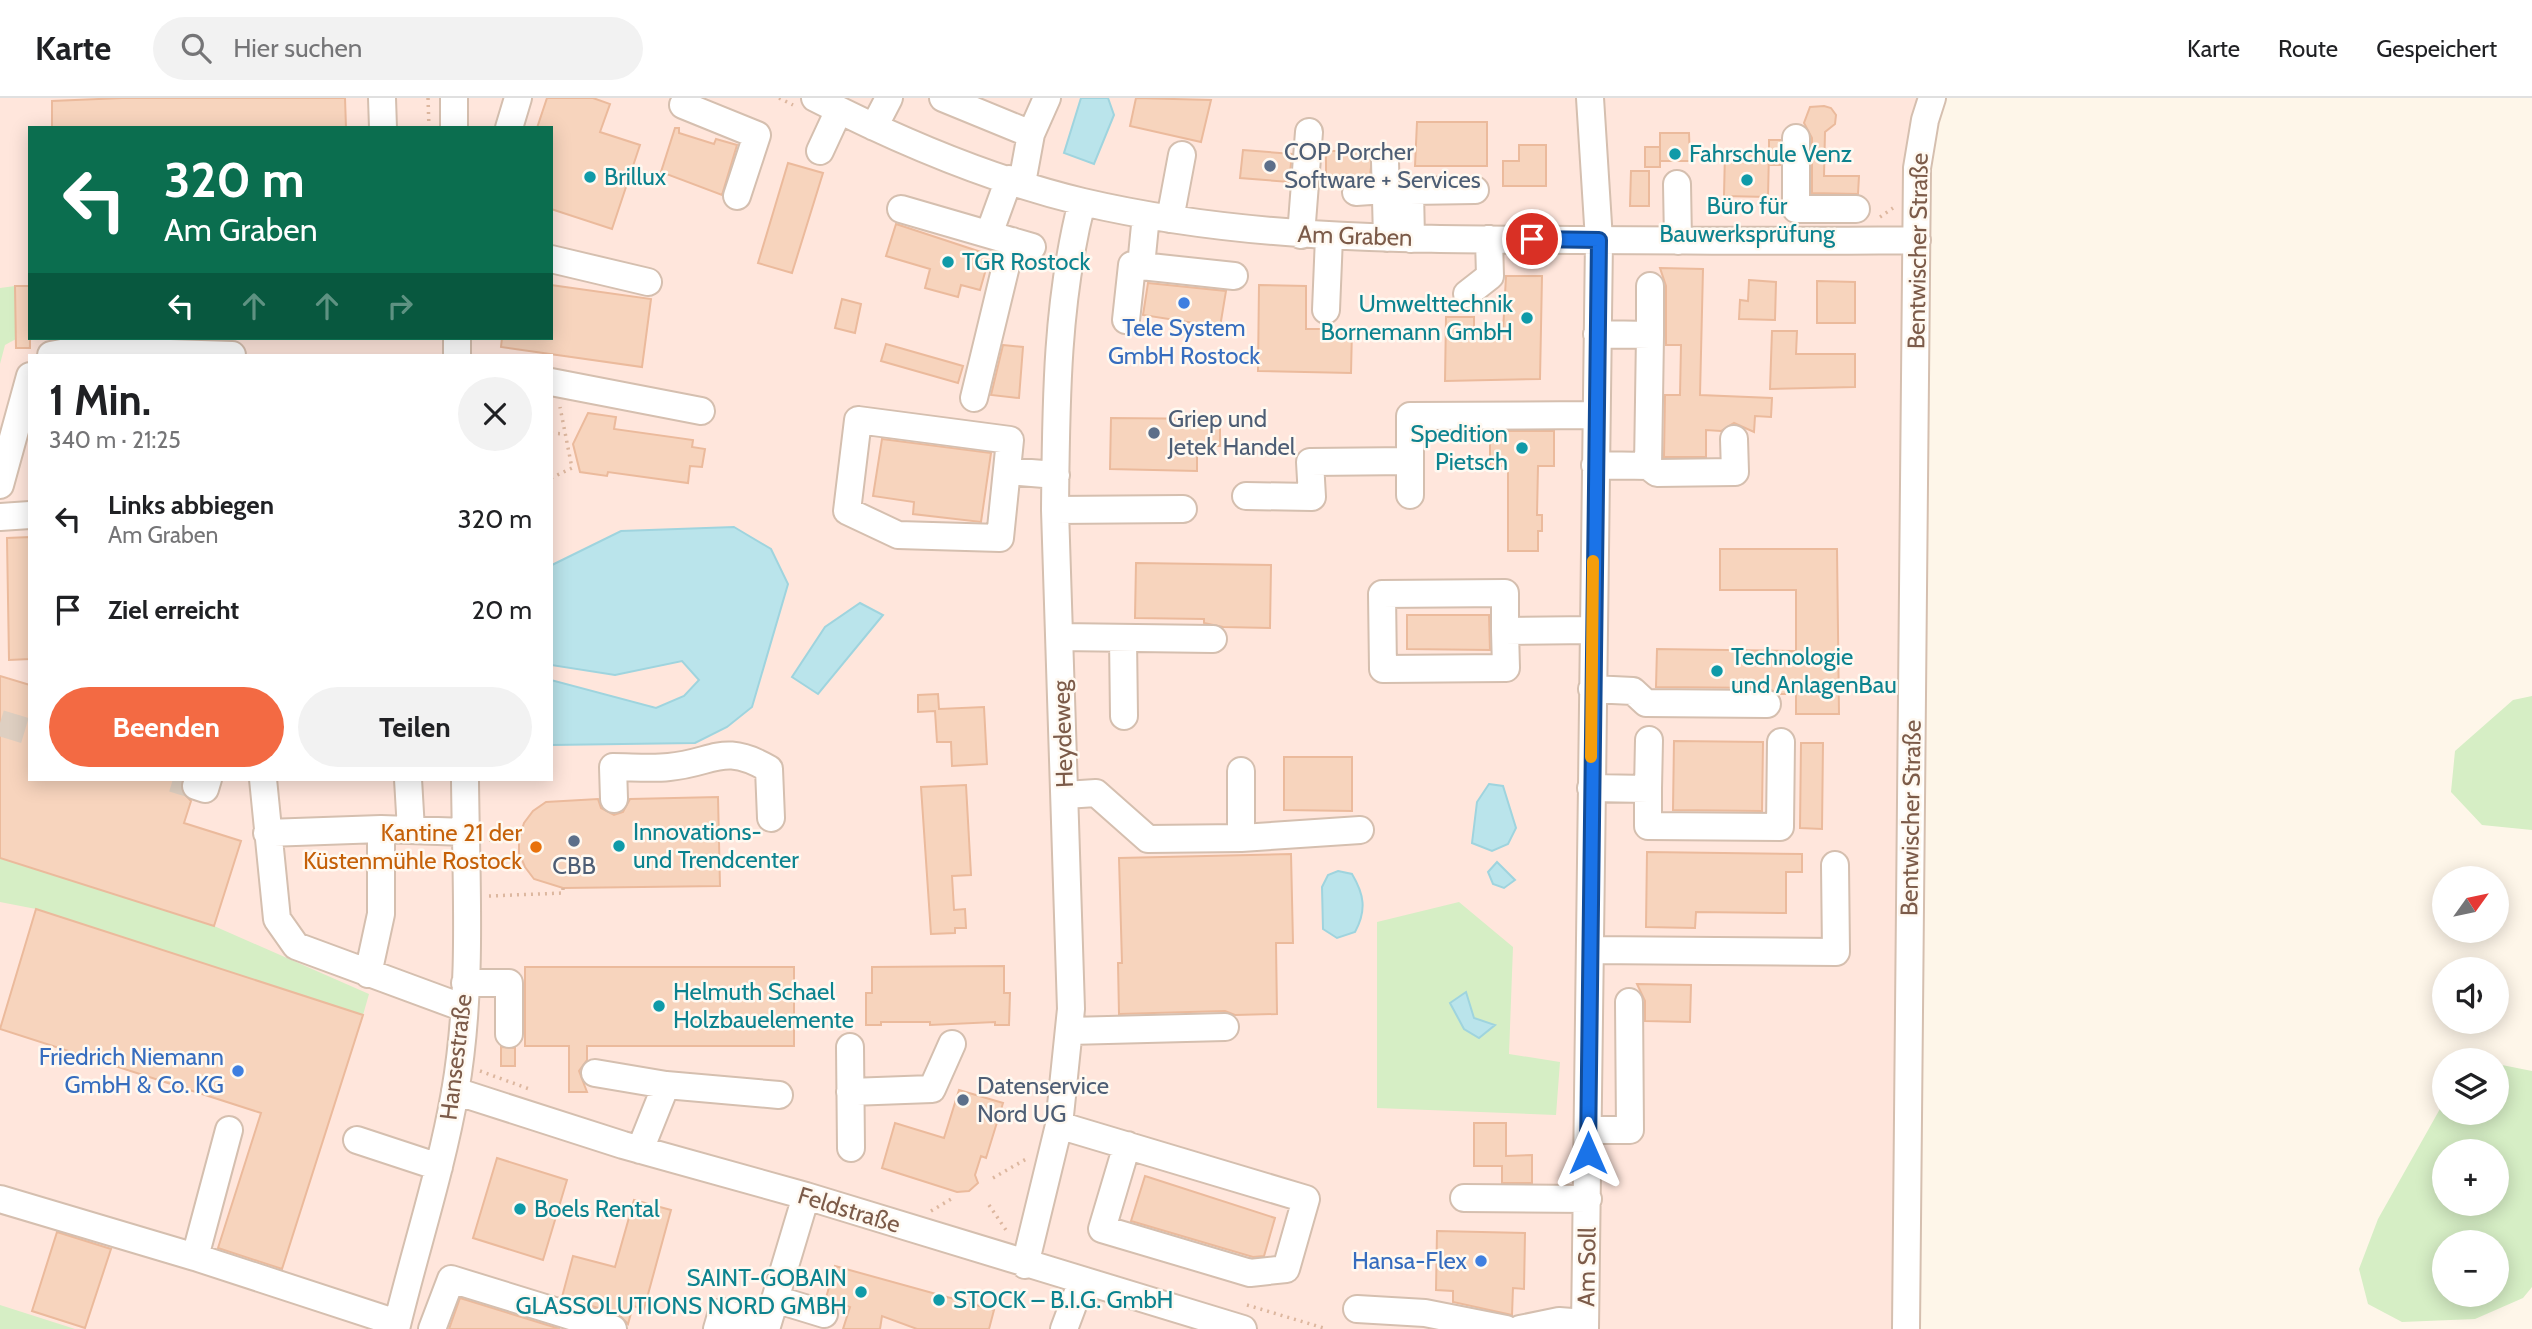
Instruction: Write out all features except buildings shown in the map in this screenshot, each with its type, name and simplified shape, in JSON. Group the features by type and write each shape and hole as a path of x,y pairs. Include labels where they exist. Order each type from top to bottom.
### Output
{"street":[{"path":"382,98 383,126"},
{"path":"454,98 454,126"},
{"path":"510,126 518,98"},
{"name":"Am Graben","path":"815,98 874,127 1015,181 1082,202 1158,217 1329,237 1815,242 1917,240"},
{"path":"874,127 889,98"},
{"path":"943,98 1031,134"},
{"path":"974,398 1011,240 1015,181 1047,98"},
{"name":"Am Soll","path":"1585,1326 1591,689 1599,240 1590,98"},
{"name":"Bentwischer Straße","path":"1906,1329 1917,168 1925,120 1932,98"},
{"path":"683,105 712,107 757,135 737,196"},
{"path":"820,151 839,110"},
{"path":"1301,235 1309,132"},
{"path":"1796,138 1796,209 1856,209"},
{"path":"1141,266 1182,155"},
{"path":"1385,161 1385,190 1399,239"},
{"path":"1677,184 1678,240"},
{"path":"1356,191 1385,190"},
{"path":"1399,239 1410,191 1475,190"},
{"name":"Heydeweg","path":"1025,1265 1059,1125 1069,1031 1065,795 1055,510 1058,356 1063,304 1082,202"},
{"path":"901,209 1011,240"},
{"path":"1814,209 1815,242"},
{"path":"1326,310 1329,237"},
{"path":"1467,294 1490,275 1489,239"},
{"path":"553,259 648,282"},
{"path":"1126,320 1132,265 1234,276"},
{"path":"1648,466 1650,286"},
{"path":"1597,334 1650,335"},
{"path":"56,354 77,350 201,354"},
{"path":"0,485 28,383"},
{"path":"553,383 701,411"},
{"path":"1410,495 1410,416 1596,415"},
{"path":"858,420 1010,440 1007,471 1000,538 898,535 847,511 858,420"},
{"path":"1595,465 1648,466 1657,473 1735,472 1734,439"},
{"path":"1246,496 1312,497 1310,462 1410,461"},
{"path":"1007,471 1056,475"},
{"path":"1055,510 1183,509"},
{"path":"0,517 28,515"},
{"path":"1505,593 1505,631 1506,668 1383,669 1382,594 1505,593"},
{"path":"1505,631 1592,630"},
{"path":"1060,637 1213,639"},
{"path":"1123,638 1124,716"},
{"path":"1591,689 1633,691 1646,703 1767,704"},
{"path":"1649,740 1648,827 1780,827 1781,742"},
{"path":"614,799 613,767 670,767 722,755 747,757 769,769 771,818"},
{"path":"1241,771 1241,838"},
{"path":"263,781 277,919 296,946 368,974 464,995 509,983 509,1034"},
{"path":"408,781 411,830"},
{"name":"Hansestraße","path":"397,1326 439,1167 455,1091 476,836 465,781"},
{"path":"1591,788 1648,789"},
{"path":"1065,795 1096,793 1148,839 1241,838 1360,830"},
{"path":"267,833 381,829 476,836"},
{"path":"368,974 381,914 381,829"},
{"path":"1590,950 1836,952 1835,865"},
{"path":"1588,1130 1630,1130 1629,1002"},
{"path":"1069,1031 1226,1027"},
{"path":"850,1092 932,1089 952,1044"},
{"path":"850,1047 851,1148"},
{"path":"595,1073 666,1085 779,1095"},
{"path":"640,1150 666,1085"},
{"name":"Feldstraße","path":"455,1091 640,1150 806,1196 1025,1265 1243,1329"},
{"path":"1059,1125 1127,1145 1306,1199 1286,1269 1250,1273 1102,1229 1127,1145"},
{"path":"195,1257 229,1130"},
{"path":"357,1140 439,1167"},
{"path":"717,1329 722,1312 767,1326 806,1196"},
{"path":"1464,1198 1588,1199"},
{"path":"0,1199 195,1257 397,1326"},
{"path":"432,1329 451,1279 613,1329"},
{"path":"1064,1329 1082,1281"},
{"path":"406,1288 441,1300"},
{"path":"775,1299 824,1314"},
{"path":"1357,1309 1423,1321 1506,1329"},
{"path":"1520,1329 1559,1321 1585,1326"}],"path":[{"path":"428,98 429,126"},
{"path":"553,383 572,468 553,477"},
{"path":"553,433 565,434"},
{"path":"476,836 519,839"},
{"path":"487,896 563,893 563,888"},
{"path":"993,1178 1032,1156"},
{"path":"931,1211 953,1199"},
{"path":"989,1205 1008,1233"}],"shaded area":[{"path":"0,98 1924,98 1898,1329 0,1329"}],"green space":[{"path":"15,286 16,339 5,345 0,364 0,288"},
{"path":"2532,696 2532,830 2482,825 2451,792 2455,751 2513,700"},
{"path":"0,858 214,926 369,994 363,1015 36,909 0,902"},
{"path":"1459,902 1513,947 1509,1054 1560,1062 1556,1115 1377,1108 1377,922"},
{"path":"2509,1066 2532,1071 2532,1287 2523,1298 2509,1304 2509,1230 2432,1230 2432,1307 2502,1307 2475,1319 2402,1322 2368,1304 2359,1269 2378,1219 2432,1123 2509,1125"},
{"path":"0,1305 75,1329 0,1329"}],"water":[{"path":"1081,98 1108,98 1114,115 1094,164 1064,153"},
{"path":"734,527 771,549 788,584 752,707 727,727 695,743 553,745 553,681 656,708 684,696 699,680 682,661 615,675 553,665 553,565 621,531"},
{"path":"860,603 883,615 818,694 792,677 825,627"},
{"path":"1489,784 1503,786 1516,828 1508,844 1492,851 1472,843 1477,802"},
{"path":"1497,862 1515,880 1504,888 1493,884 1488,872"},
{"path":"1338,871 1352,874 1361,895 1362,909 1355,932 1337,938 1323,929 1322,887 1328,875"},
{"path":"1466,992 1474,1018 1495,1025 1479,1038 1464,1029 1450,1003"}],"tunnel":[{"path":"0,723 28,731"},
{"path":"180,781 196,786"}],"slow traffic":[{"path":"1591,757 1593,561"}],"place":[{"name":"Fahrschule Venz","path":"1675,154"},
{"name":"COP Porcher Software + Services","path":"1270,166"},
{"name":"Brillux","path":"590,177"},
{"name":"Büro für Bauwerksprüfung","path":"1747,180"},
{"name":"TGR Rostock","path":"948,262"},
{"name":"Tele System GmbH Rostock","path":"1184,303"},
{"name":"Umwelttechnik Bornemann GmbH","path":"1527,318"},
{"name":"Griep und Jetek Handel","path":"1154,433"},
{"name":"Spedition Pietsch","path":"1522,448"},
{"name":"Technologie und AnlagenBau","path":"1717,671"},
{"name":"CBB","path":"574,841"},
{"name":"Innovations- und Trendcenter","path":"619,846"},
{"name":"Kantine 21 der Küstenmühle Rostock","path":"536,847"},
{"name":"Helmuth Schael Holzbauelemente","path":"659,1006"},
{"name":"Friedrich Niemann GmbH & Co. KG","path":"238,1071"},
{"name":"Datenservice Nord UG","path":"963,1100"},
{"name":"Boels Rental","path":"520,1209"},
{"name":"Hansa-Flex","path":"1481,1261"},
{"name":"SAINT-GOBAIN GLASSOLUTIONS NORD GMBH","path":"861,1292"},
{"name":"STOCK – B.I.G. GmbH","path":"939,1300"}],"route":[{"path":"1532,239 1599,240 1592,630 1588,1153"}]}
